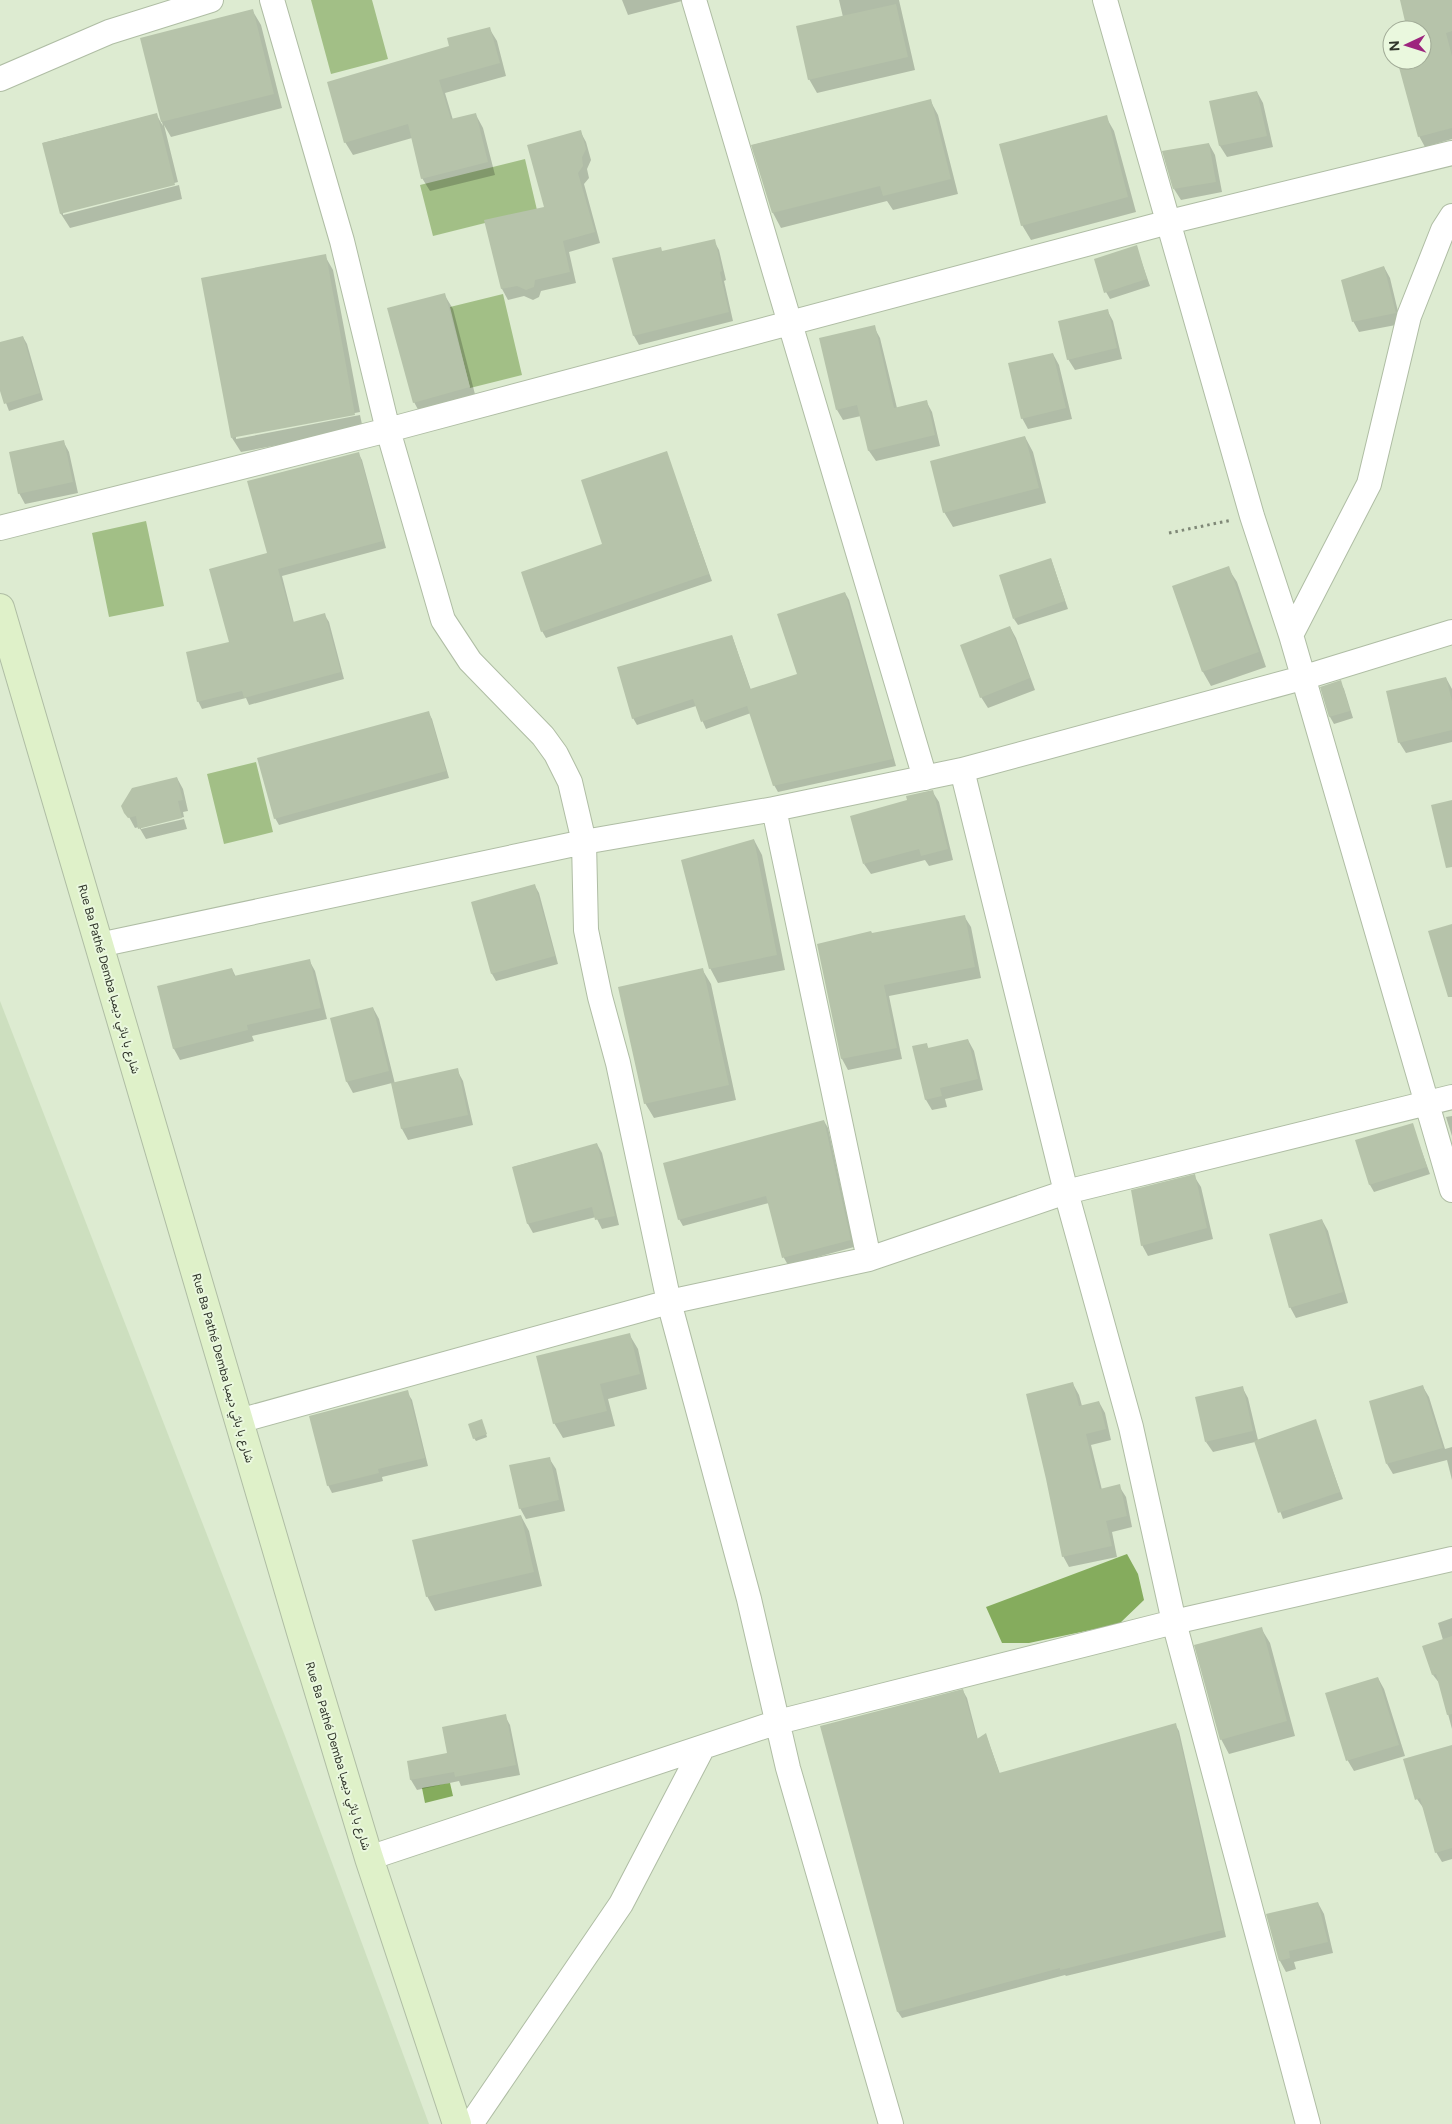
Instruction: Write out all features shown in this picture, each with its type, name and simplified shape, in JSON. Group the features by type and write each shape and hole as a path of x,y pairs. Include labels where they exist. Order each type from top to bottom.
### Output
{"street":[{"path":"0,79 109,32 211,0"},
{"path":"272,0 342,241 388,430 443,620 470,661 542,736 556,754 570,782 584,842 586,930 600,997 618,1063 669,1302 749,1600 788,1768 891,2124"},
{"path":"694,0 925,778"},
{"path":"1105,0 1252,516 1291,636 1452,1190"},
{"path":"0,528 388,430 1169,222 1452,153"},
{"path":"1291,636 1369,484 1409,316 1443,230 1452,216"},
{"name":"Rue Ba Pathé Demba شارع با باثي ديمبا","path":"0,608 369,1858 457,2124"},
{"path":"99,945 584,842 774,810 962,770 1302,678 1452,632"},
{"path":"962,770 1066,1192 1131,1427 1174,1622 1308,2124"},
{"path":"774,810 869,1259"},
{"path":"239,1421 669,1302 869,1259 1066,1192 1452,1097"},
{"path":"369,1858 778,1722 1174,1622 1452,1559"},
{"path":"472,2124 621,1904 703,1747"}],"path":[{"path":"1170,533 1252,516"}],"shaded area":[{"path":"311,0 372,0 388,59 331,74"},
{"path":"525,159 537,210 433,236 420,185"},
{"path":"503,294 522,375 470,388 450,307"},
{"path":"146,521 164,606 109,617 92,533"},
{"path":"256,762 273,832 224,844 207,774"},
{"path":"0,1001 285,1736 429,2124 0,2124"},
{"path":"1127,1554 1138,1574 1144,1600 1119,1624 1029,1643 1002,1643 986,1607"},
{"path":"450,1783 453,1796 425,1803 422,1788"}],"building":[{"path":"1400,0 1452,0 1452,31 1446,33 1452,56 1452,128 1418,137 1400,70 1432,70 1432,20 1405,20"},
{"path":"896,4 908,57 808,80 796,26"},
{"path":"253,9 274,94 161,122 140,38"},
{"path":"490,27 500,63 439,80 451,119 476,113 488,162 421,179 408,124 344,143 327,82 449,46 447,38"},
{"path":"1257,91 1267,136 1219,146 1209,101"},
{"path":"931,99 951,179 883,196 880,186 772,213 751,145"},
{"path":"157,113 175,185 60,214 42,143"},
{"path":"1107,115 1128,197 1021,226 999,144"},
{"path":"581,130 586,149 582,157 583,166 578,173 595,232 563,241 570,272 535,280 534,287 526,290 517,286 501,289 484,220 544,207 527,145"},
{"path":"1209,143 1216,182 1173,189 1162,151"},
{"path":"715,239 729,312 633,336 612,258 661,247 662,251"},
{"path":"1137,245 1147,279 1104,293 1094,259"},
{"path":"326,254 355,415 231,438 201,278"},
{"path":"1384,266 1396,313 1352,322 1341,280"},
{"path":"445,293 470,387 413,403 387,308"},
{"path":"1108,309 1117,348 1067,360 1058,321"},
{"path":"875,325 894,408 927,400 935,435 868,451 857,405 836,410 819,338"},
{"path":"23,336 40,393 4,404 0,391 0,342"},
{"path":"1053,353 1066,408 1021,419 1008,363"},
{"path":"1025,436 1039,488 943,513 930,461"},
{"path":"64,440 73,482 18,494 9,452"},
{"path":"667,451 709,574 541,632 521,572 602,544 581,480"},
{"path":"359,452 383,541 278,569 293,622 325,613 341,672 244,698 242,691 197,702 186,652 229,642 209,569 267,553 247,481"},
{"path":"1051,558 1065,601 1013,619 999,575"},
{"path":"1229,566 1259,652 1202,672 1172,586"},
{"path":"845,592 893,759 773,786 747,706 701,722 693,699 632,719 617,667 732,635 750,689 797,674 777,614"},
{"path":"1010,626 1030,678 980,698 960,645"},
{"path":"1446,677 1452,701 1452,730 1398,743 1386,691"},
{"path":"1341,680 1350,711 1329,717 1320,687"},
{"path":"429,711 446,771 274,819 257,758"},
{"path":"177,777 183,800 178,801 182,818 138,829 136,816 128,818 121,806 132,788"},
{"path":"933,790 948,849 921,856 919,849 863,864 850,816 907,800 906,796"},
{"path":"1452,800 1452,867 1446,868 1431,805"},
{"path":"754,839 777,955 709,969 681,860"},
{"path":"535,884 555,956 491,974 471,902"},
{"path":"965,915 975,967 884,985 897,1048 841,1059 817,944 871,931 872,933"},
{"path":"1452,924 1452,997 1448,997 1428,931"},
{"path":"310,959 321,1008 247,1025 248,1030 173,1049 157,986 232,968 234,976"},
{"path":"703,968 729,1085 644,1104 618,987"},
{"path":"373,1007 389,1071 346,1082 330,1018"},
{"path":"968,1039 978,1079 940,1088 942,1096 925,1100 912,1046 927,1043 928,1048"},
{"path":"458,1068 468,1115 401,1129 391,1083"},
{"path":"824,1120 851,1240 782,1258 766,1196 678,1220 663,1163"},
{"path":"1413,1123 1427,1167 1369,1185 1355,1140"},
{"path":"597,1143 615,1216 595,1220 592,1207 527,1224 512,1167"},
{"path":"1195,1174 1207,1228 1141,1246 1131,1190"},
{"path":"1322,1219 1343,1292 1289,1308 1269,1234"},
{"path":"630,1333 640,1374 600,1384 607,1411 553,1424 536,1356"},
{"path":"1073,1382 1079,1406 1099,1401 1106,1429 1086,1434 1094,1468 1100,1489 1120,1484 1127,1516 1106,1521 1112,1546 1062,1557 1026,1394"},
{"path":"1423,1385 1443,1448 1386,1464 1369,1401"},
{"path":"1243,1386 1253,1431 1205,1442 1195,1397"},
{"path":"408,1390 425,1458 378,1469 379,1473 327,1486 309,1416"},
{"path":"482,1419 487,1434 473,1439 468,1424"},
{"path":"1316,1419 1340,1492 1278,1513 1254,1441"},
{"path":"550,1457 559,1500 519,1509 509,1465"},
{"path":"521,1515 534,1572 426,1597 412,1540"},
{"path":"1262,1627 1287,1721 1220,1740 1194,1645"},
{"path":"1452,1636 1452,1714 1447,1715 1436,1674 1432,1675 1422,1646"},
{"path":"1378,1677 1399,1745 1346,1761 1325,1693"},
{"path":"963,1689 977,1739 986,1733 999,1773 1176,1723 1223,1930 1060,1970 1060,1968 897,2012 820,1726"},
{"path":"506,1714 516,1765 455,1777 454,1772 410,1780 407,1761 447,1753 442,1727"},
{"path":"1452,1745 1452,1848 1435,1853 1420,1798 1415,1800 1403,1759"},
{"path":"1318,1902 1328,1942 1289,1951 1290,1958 1279,1961 1266,1914"}]}
